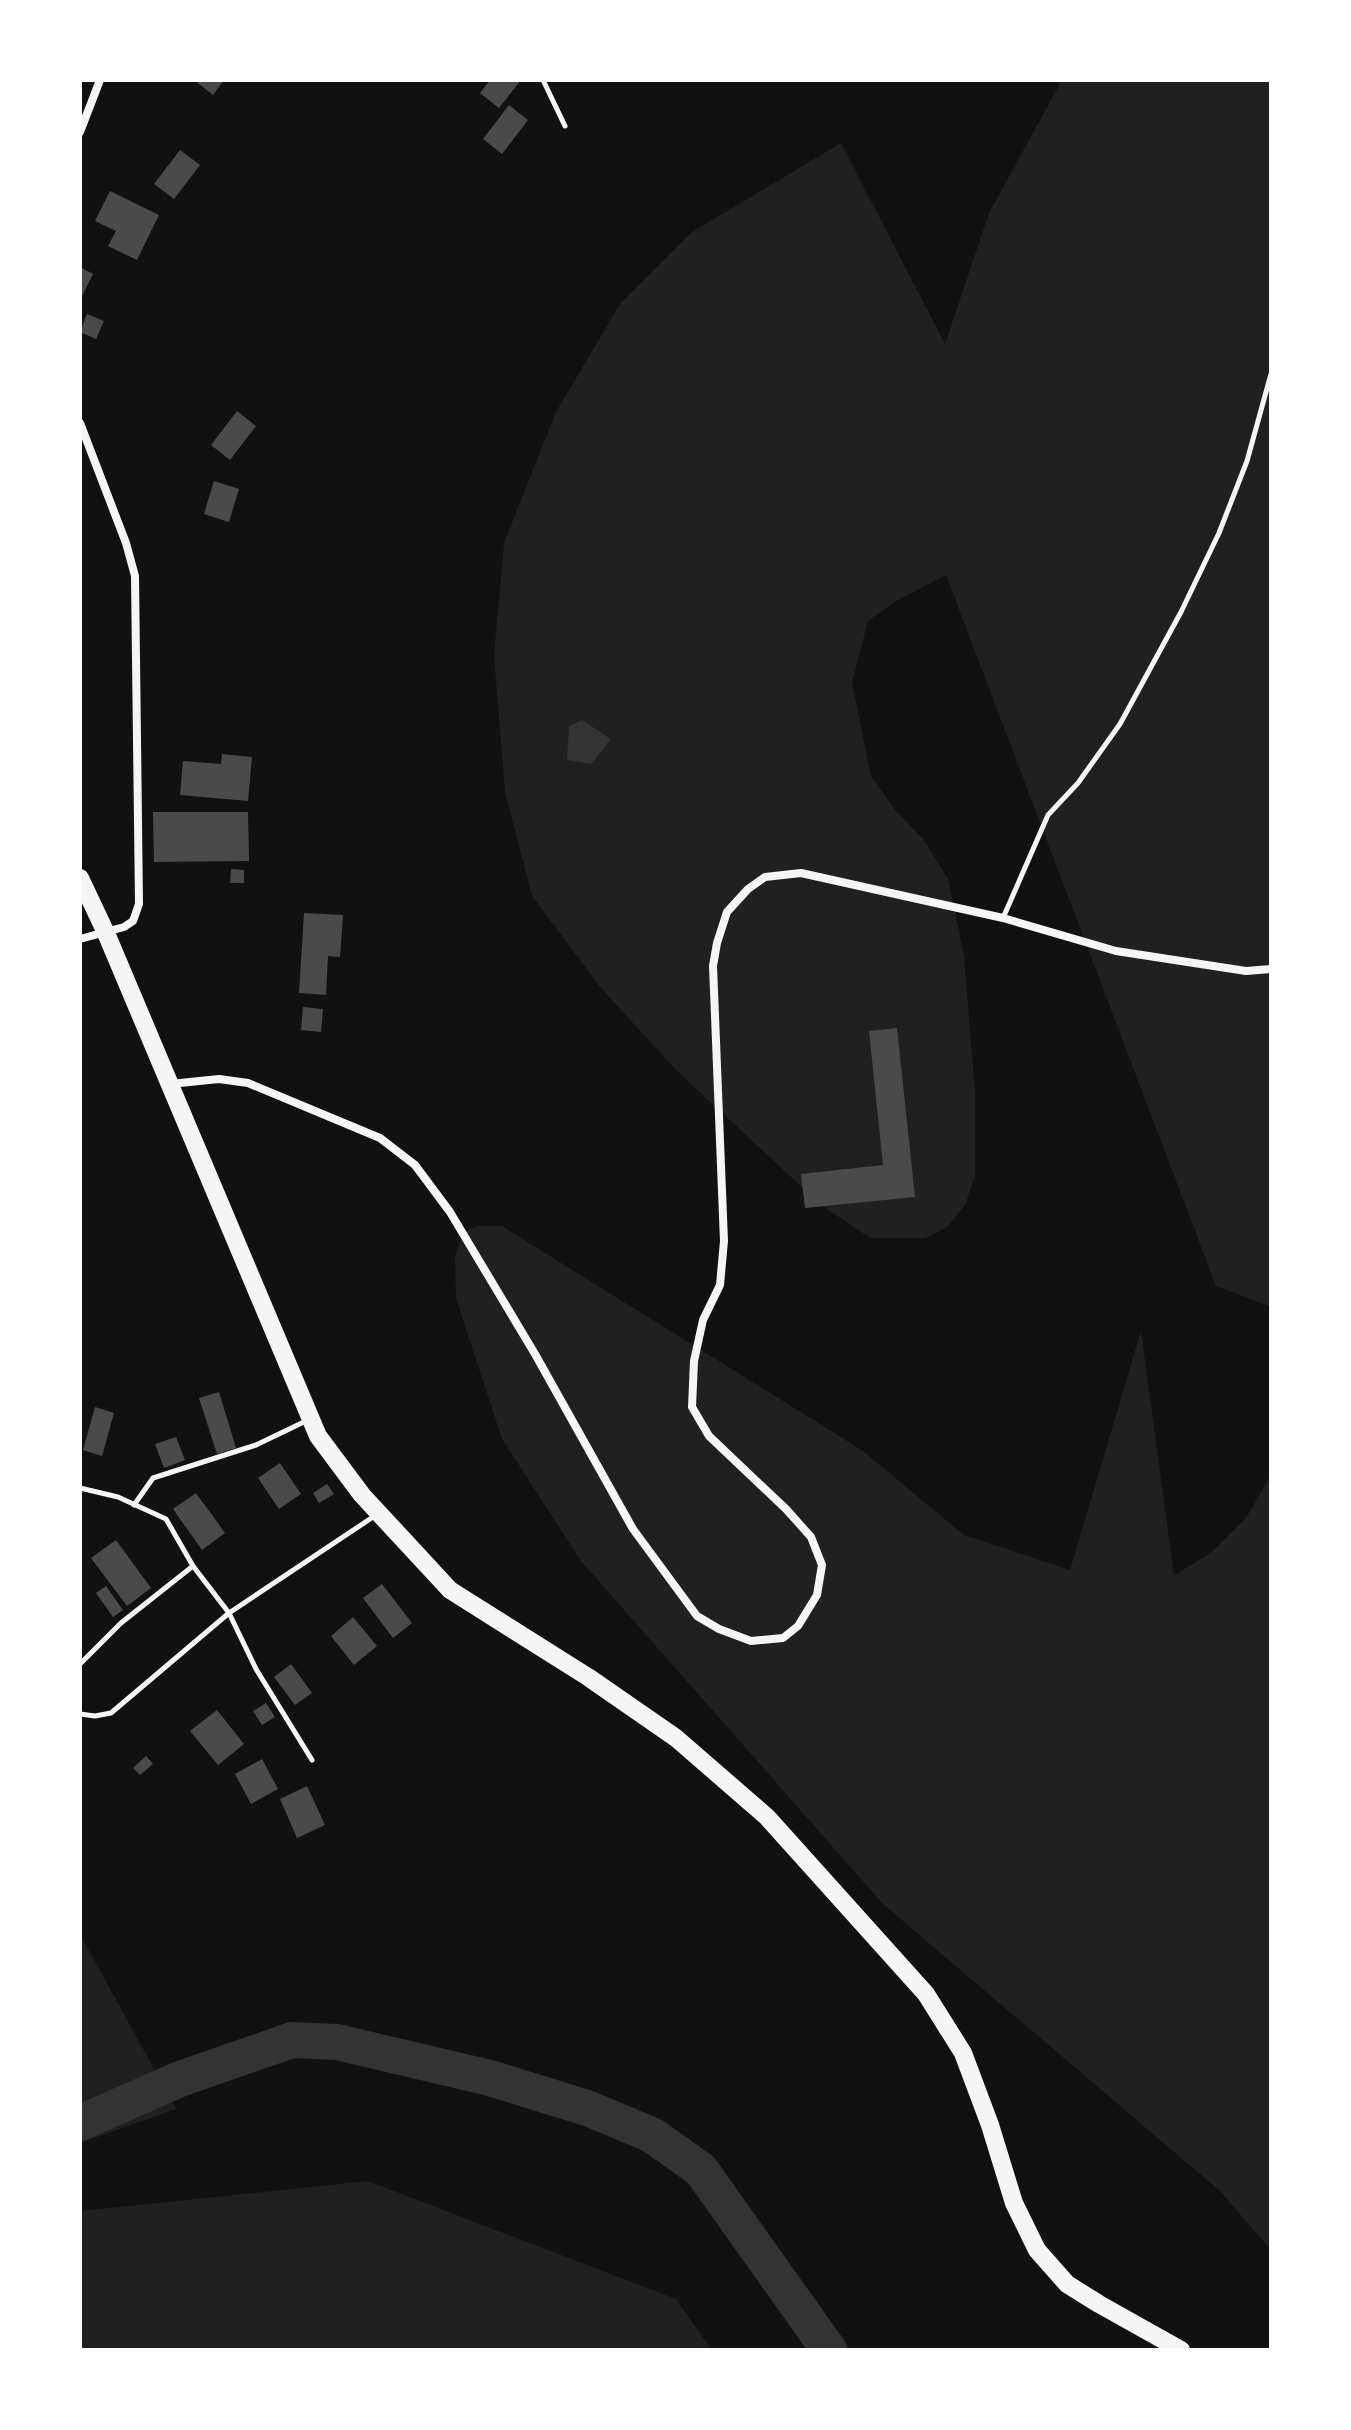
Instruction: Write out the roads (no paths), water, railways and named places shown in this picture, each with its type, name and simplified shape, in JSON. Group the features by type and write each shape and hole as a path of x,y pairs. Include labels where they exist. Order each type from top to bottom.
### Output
{"highway":[{"path":"80,878 318,1436 362,1495 450,1590 588,1677 676,1738 767,1817 934,2005 963,2053 1014,2203 1037,2250 1067,2284 1181,2350"}],"street":[{"path":"80,132 100,80"},
{"path":"80,423 126,543 135,576 139,904 133,921 124,927 80,939"},
{"path":"169,1084 219,1079 248,1083 380,1138 415,1165 450,1212 535,1354 633,1529 697,1616 719,1629 751,1641 783,1638 798,1626 817,1595 822,1565 811,1537 709,1436 692,1407 694,1361 703,1320 720,1285 724,1241 713,966 727,912 748,889 765,877 801,873 1003,918 1116,951 1246,971 1271,969"}],"lane":[{"path":"543,80 565,126"},
{"path":"1003,918 1048,815 1078,783 1120,724 1181,612 1219,533 1247,461 1271,374"},
{"path":"134,1505 153,1478 256,1445 311,1419"},
{"path":"80,1488 118,1497 166,1519 193,1566 229,1613 256,1669 312,1760"},
{"path":"80,1714 95,1716 111,1713 229,1613 379,1513"},
{"path":"80,1664 121,1623 193,1566"}],"waterway":[{"path":"80,2123 180,2079 292,2040 337,2042 490,2078 587,2108 652,2135 701,2170 829,2350"}]}
